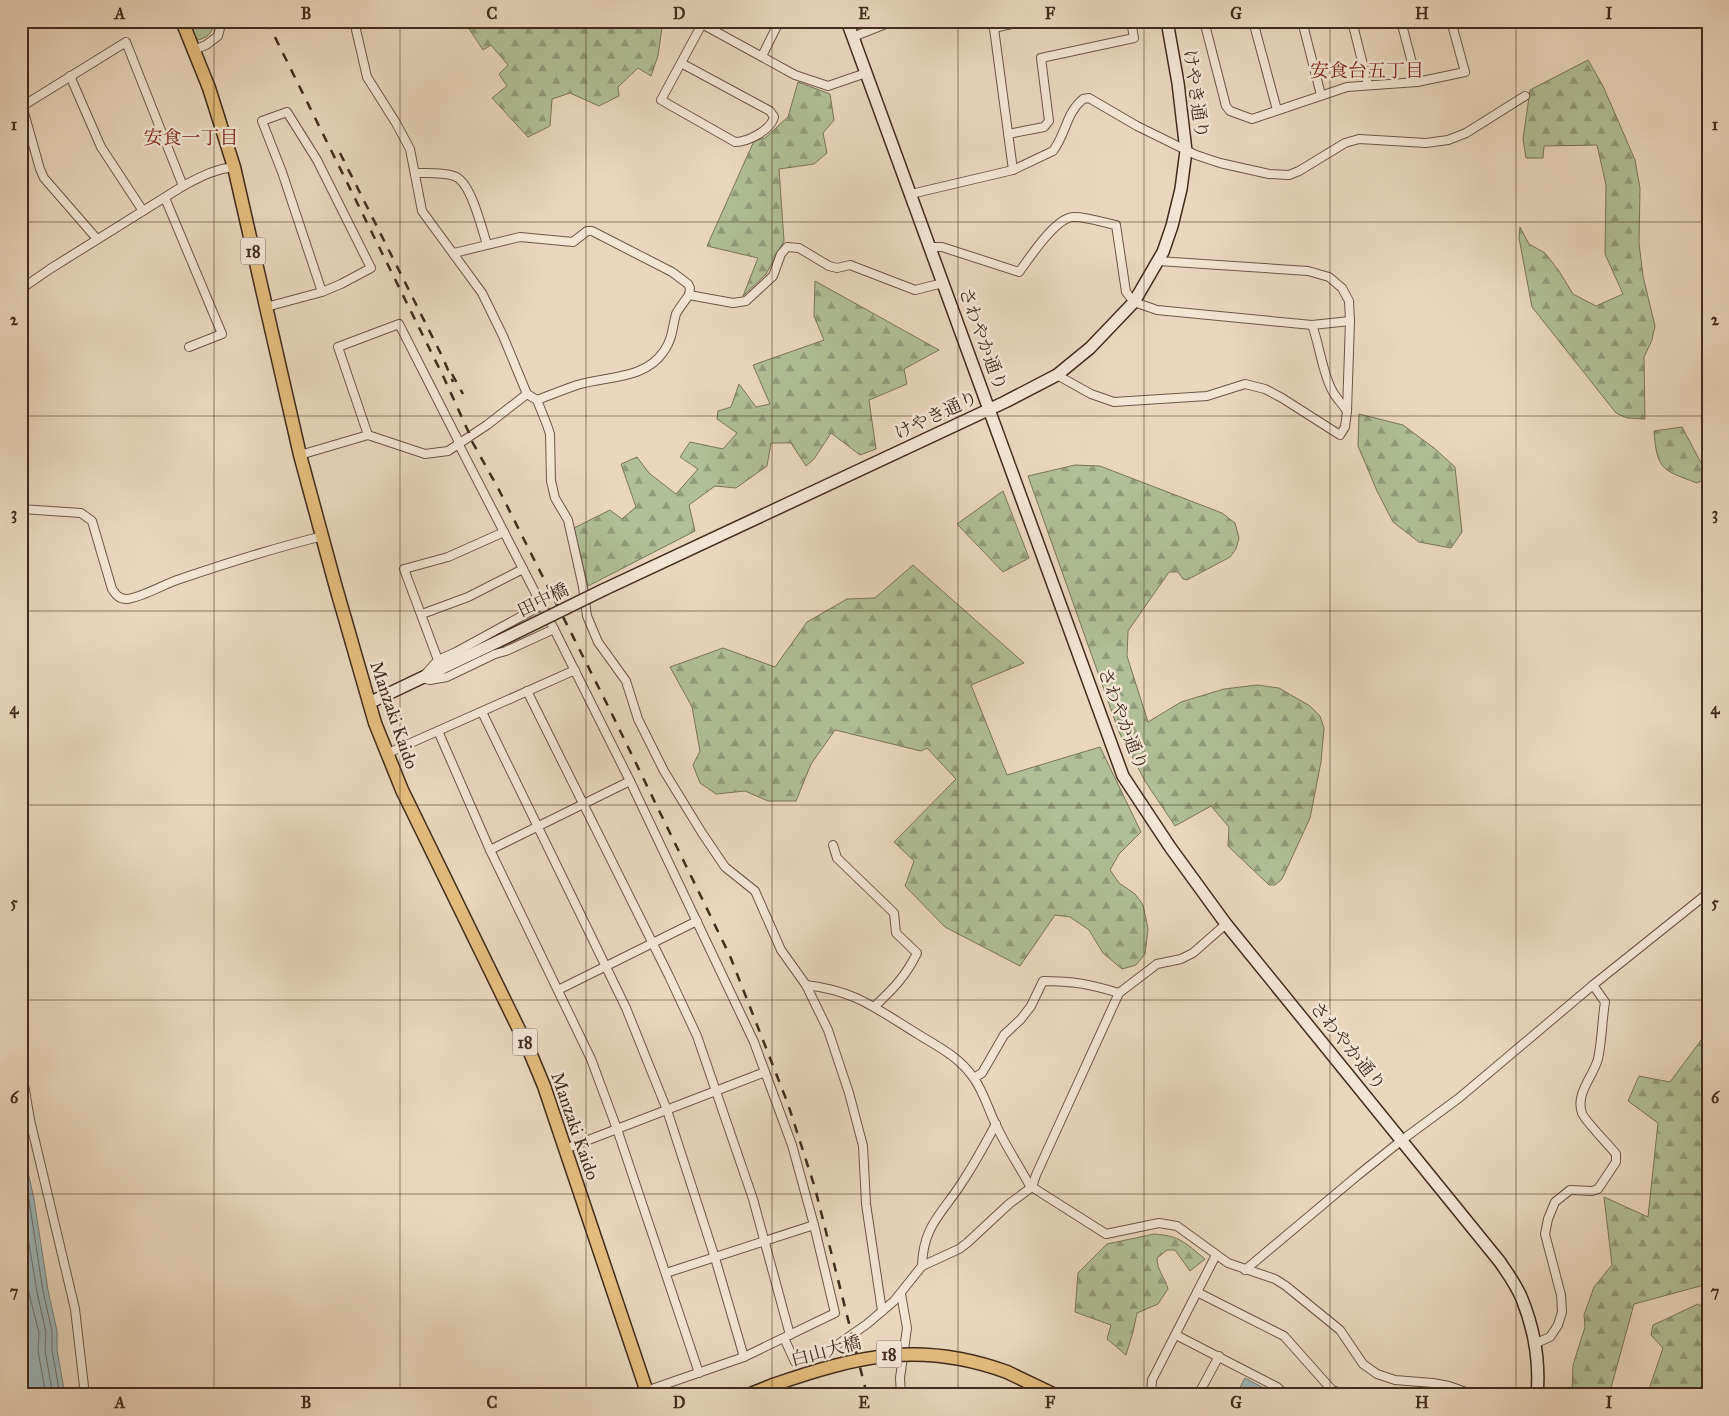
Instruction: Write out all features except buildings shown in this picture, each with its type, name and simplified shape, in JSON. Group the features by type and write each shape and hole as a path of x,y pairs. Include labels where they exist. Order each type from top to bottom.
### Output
{"main road":[{"name":"Manzaki Kaido","path":"182,21 209,88 234,167 300,455 368,702 386,754 437,864 529,1050 544,1086 647,1393"},
{"name":"白山大橋","path":"748,1395 821,1368 888,1354 913,1354 949,1357 986,1365 1007,1372 1055,1395"}],"street":[{"path":"194,50 206,45 218,36 219,21"},
{"path":"354,21 366,77 396,123 410,149 422,211 482,293 503,336 527,394 537,400 550,434 551,481 555,498 568,520 583,587 587,616 598,642 626,681 638,720 664,771 702,833 726,867 755,892 782,950 806,985 828,1030 849,1093 863,1146 866,1204 882,1311"},
{"name":"さわやか通り","path":"847,21 1124,776 1170,847 1226,924 1500,1262 1522,1298 1532,1330 1539,1376 1537,1395"},
{"path":"1013,170 994,25 1025,21"},
{"path":"1008,134 1044,127 1050,121 1041,58 1134,38 1131,21"},
{"name":"けやき通り","path":"603,590 990,409 1057,375 1090,348 1134,302 1158,261 1172,226 1181,189 1186,151 1178,83 1167,21"},
{"path":"1204,21 1226,106 1230,111 1252,119 1347,87 1417,82 1465,72 1451,21"},
{"path":"1253,21 1277,110"},
{"path":"1302,21 1321,95"},
{"path":"1352,21 1368,85"},
{"path":"1401,21 1417,82"},
{"path":"853,37 888,22"},
{"path":"681,62 770,111 774,117 770,127 742,142 735,142 661,100 681,62 702,24 796,75 828,86 866,73"},
{"path":"762,56 777,26"},
{"path":"97,239 44,178 22,105 126,42 183,186"},
{"path":"70,76 100,147 143,211"},
{"path":"911,194 1013,170 1053,151 1058,145 1071,110 1083,99 1089,98 1186,151 1244,169 1269,174 1289,175 1346,143 1360,139 1426,143 1448,140 1466,132 1525,96"},
{"path":"266,307 322,292 371,268 317,160 287,112 262,120 282,172 322,292"},
{"path":"21,288 204,174 220,168 234,167"},
{"path":"415,172 456,176 463,182 468,190 487,244"},
{"path":"165,198 222,334 189,348"},
{"path":"931,247 942,247 1019,272 1045,239 1065,220 1072,217 1116,225 1126,292 1134,302 1156,310 1312,325 1350,321"},
{"path":"454,254 520,236 573,242 587,231 592,230 672,272 688,284 690,288 689,295 677,313 672,337 664,352 649,365 633,374 578,385 537,400"},
{"path":"689,295 733,303 746,301 772,276 781,254 787,248 799,248 830,266 837,268 850,265 915,290 943,283"},
{"path":"1057,375 1091,394 1114,402 1207,396 1245,384 1265,389 1282,398 1340,435 1345,427 1347,411 1350,321 1349,302 1342,288 1329,277 1308,271 1158,261"},
{"path":"368,435 338,347 399,324 630,781 741,1014 766,1072 792,1145 835,1313 744,1357 647,1393"},
{"path":"1312,325 1328,381 1333,392 1347,411"},
{"path":"300,455 368,435 425,454 448,451 487,425 527,394"},
{"path":"21,509 81,513 92,521 112,589 116,597 124,599 132,598 171,582 284,545 323,536"},
{"path":"438,660 404,569 448,557 504,532"},
{"path":"422,614 468,597 523,568"},
{"name":"田中橋","path":"422,678 603,590"},
{"path":"368,702 422,678 438,660 542,605"},
{"path":"422,678 430,680 447,677 554,629"},
{"path":"386,754 575,670"},
{"path":"527,692 696,1036 753,1199 795,1362 827,1352 867,1324 901,1294 922,1266 959,1249 1009,1204 1032,1188 1036,1175 1119,993 1157,964 1181,959 1193,953 1226,924"},
{"path":"482,712 536,827 626,1008 667,1110 716,1258 744,1357"},
{"path":"438,731 490,850 591,1059 617,1129 699,1373"},
{"path":"490,850 630,781"},
{"path":"833,845 837,858 894,913 896,932 917,953 909,970 898,984 875,1006"},
{"path":"1245,1270 1402,1140 1459,1098 1593,985 1708,894"},
{"path":"558,990 697,922"},
{"path":"974,1078 982,1073 1004,1035 1031,1006 1043,981 1088,983 1119,993"},
{"path":"806,985 843,992 875,1006 946,1050 964,1064 984,1096 996,1124 1032,1188 1106,1234 1159,1223 1169,1224 1188,1232 1228,1263 1275,1279 1286,1286 1340,1330 1349,1342 1353,1352 1363,1364 1377,1374 1395,1380 1449,1386 1474,1395"},
{"path":"1534,1344 1550,1337 1558,1325 1562,1312 1561,1295 1545,1234 1548,1219 1555,1202 1570,1190 1598,1189 1616,1162 1616,1154 1582,1113 1580,1098 1592,1076 1598,1059 1604,1002 1593,985"},
{"path":"21,1067 30,1120 76,1309 85,1395"},
{"path":"565,1149 766,1072"},
{"path":"922,1266 924,1240 931,1226 962,1183 996,1124"},
{"path":"666,1273 814,1225"},
{"path":"1151,1395 1152,1380 1216,1255"},
{"path":"1197,1292 1284,1336 1329,1392 1346,1395"},
{"path":"901,1294 907,1328 900,1378 901,1395"},
{"path":"1176,1334 1277,1387 1286,1395"},
{"path":"1198,1395 1219,1356"}],"green space":[{"path":"188,21 193,23 213,21 211,31 199,40 195,37"},
{"path":"464,21 663,21 658,56 651,76 638,68 618,87 619,96 599,106 570,93 552,99 550,126 528,137 492,98 507,86 499,74 508,65 491,45 483,50"},
{"path":"1588,60 1603,86 1635,160 1640,188 1639,243 1643,276 1655,326 1652,340 1644,357 1645,419 1627,418 1616,413 1532,307 1519,238 1520,227 1529,244 1545,253 1573,294 1596,306 1623,294 1605,254 1606,185 1597,145 1544,146 1543,158 1526,158 1523,139 1530,90"},
{"path":"798,82 830,94 834,120 823,133 827,153 814,164 779,169 784,241 766,274 743,296 758,258 707,246 754,141 765,138 788,117"},
{"path":"815,281 939,350 904,369 907,384 869,400 876,449 860,455 831,433 814,459 806,466 791,443 771,443 767,466 736,488 715,486 689,505 695,531 588,586 574,528 610,510 622,519 636,507 621,464 637,457 649,473 676,494 698,469 680,457 690,442 723,449 737,433 717,419 718,411 731,407 739,384 756,407 770,404 753,365 824,340 814,316"},
{"path":"1359,414 1403,425 1434,448 1455,467 1462,532 1451,548 1419,542 1393,522 1377,491 1358,446"},
{"path":"1682,427 1708,476 1708,478 1697,483 1669,471 1664,467 1657,454 1654,431"},
{"path":"1075,465 1100,466 1222,513 1235,523 1239,538 1236,549 1230,557 1187,580 1183,579 1178,572 1169,572 1128,631 1127,656 1148,722 1181,702 1224,689 1257,685 1279,688 1310,706 1320,716 1324,728 1321,762 1310,818 1282,879 1275,885 1269,885 1228,846 1229,827 1211,806 1175,826 1145,781 1119,732 1028,476"},
{"path":"1003,491 1029,558 1003,572 957,524"},
{"path":"913,565 1024,663 971,685 1007,775 1100,747 1141,832 1119,854 1110,870 1119,883 1135,894 1143,905 1148,929 1145,954 1136,965 1122,969 1103,953 1089,930 1070,917 1055,915 1020,966 945,927 905,886 914,861 894,842 956,779 927,748 921,751 835,730 811,764 796,801 768,801 745,791 716,794 700,783 693,765 700,751 692,707 670,667 723,648 775,667 807,622 847,599 875,598"},
{"path":"1708,1031 1708,1284 1634,1304 1609,1395 1572,1395 1573,1365 1585,1327 1584,1315 1594,1287 1612,1265 1604,1197 1648,1217 1658,1123 1628,1101 1639,1076 1670,1082"},
{"path":"1154,1234 1171,1236 1187,1245 1205,1259 1190,1271 1175,1250 1167,1250 1157,1258 1158,1267 1168,1289 1158,1304 1137,1313 1126,1355 1107,1339 1111,1325 1075,1312 1078,1273 1107,1244"},
{"path":"1698,1304 1708,1310 1708,1385 1686,1392 1685,1395 1647,1395 1663,1348 1651,1335 1653,1325"}],"water":[{"path":"21,1140 34,1199 48,1290 57,1331 57,1350 65,1395 21,1395"},
{"path":"1245,1378 1277,1395 1236,1395"}],"railway":[{"path":"267,21 444,378 469,436 498,488 609,708 730,956 788,1104 815,1188 867,1395"},
{"path":"340,153 443,358 453,382"},
{"path":"452,374 463,394"}],"district":[{"name":"安食台五丁目","path":"1367,70"},
{"name":"安食一丁目","path":"191,137"}]}
